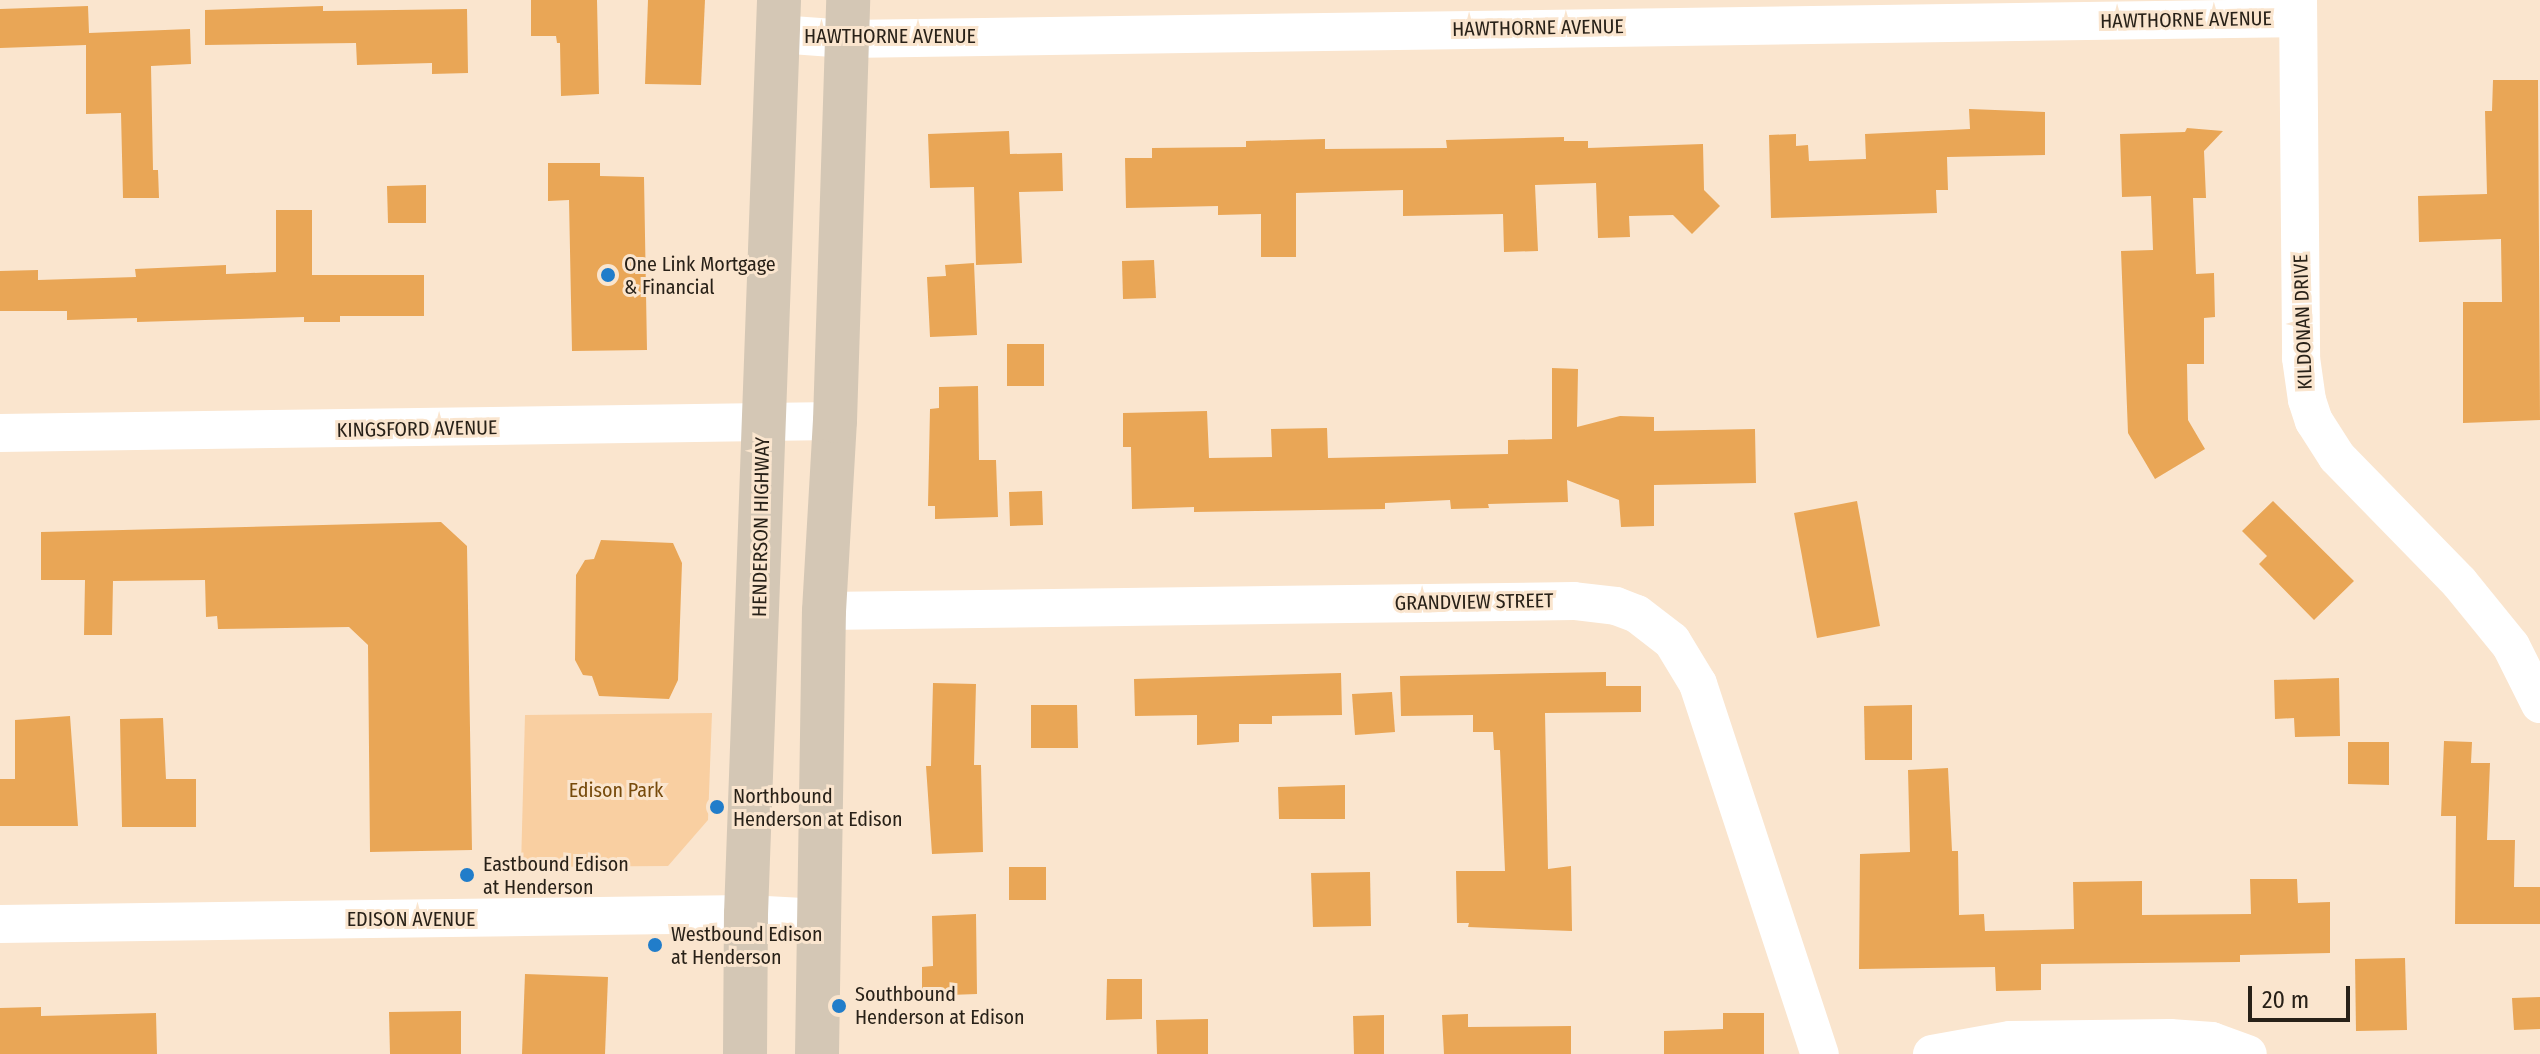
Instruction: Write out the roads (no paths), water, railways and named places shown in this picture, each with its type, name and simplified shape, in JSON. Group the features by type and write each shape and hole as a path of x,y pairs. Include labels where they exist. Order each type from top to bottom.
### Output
{"main road":[{"name":"HENDERSON HIGHWAY","path":"745,1054 746,914 779,17"},
{"path":"817,1054 824,611 835,421 848,19"}],"street":[{"name":"HAWTHORNE AVENUE","path":"779,17 2298,9"},
{"name":"KILDONAN DRIVE","path":"2298,9 2301,358 2307,400 2314,421 2337,457 2459,582 2511,646 2540,704"},
{"name":"KINGSFORD AVENUE","path":"0,433 522,428 835,421"},
{"name":"GRANDVIEW STREET","path":"824,611 1574,601 1616,606 1637,614 1672,641 1698,684 1820,1054"},
{"name":"EDISON AVENUE","path":"0,924 746,914 821,918"},
{"path":"1932,1054 2010,1040 2170,1038 2212,1041 2248,1054"}],"place":[{"name":"One Link Mortgage & Financial","path":"608,275"},
{"name":"Northbound Henderson at Edison","path":"717,807"},
{"name":"Eastbound Edison at Henderson","path":"467,875"},
{"name":"Westbound Edison at Henderson","path":"655,945"},
{"name":"Southbound Henderson at Edison","path":"839,1006"}],"park label":[{"name":"Edison Park","path":"616,790"}]}
